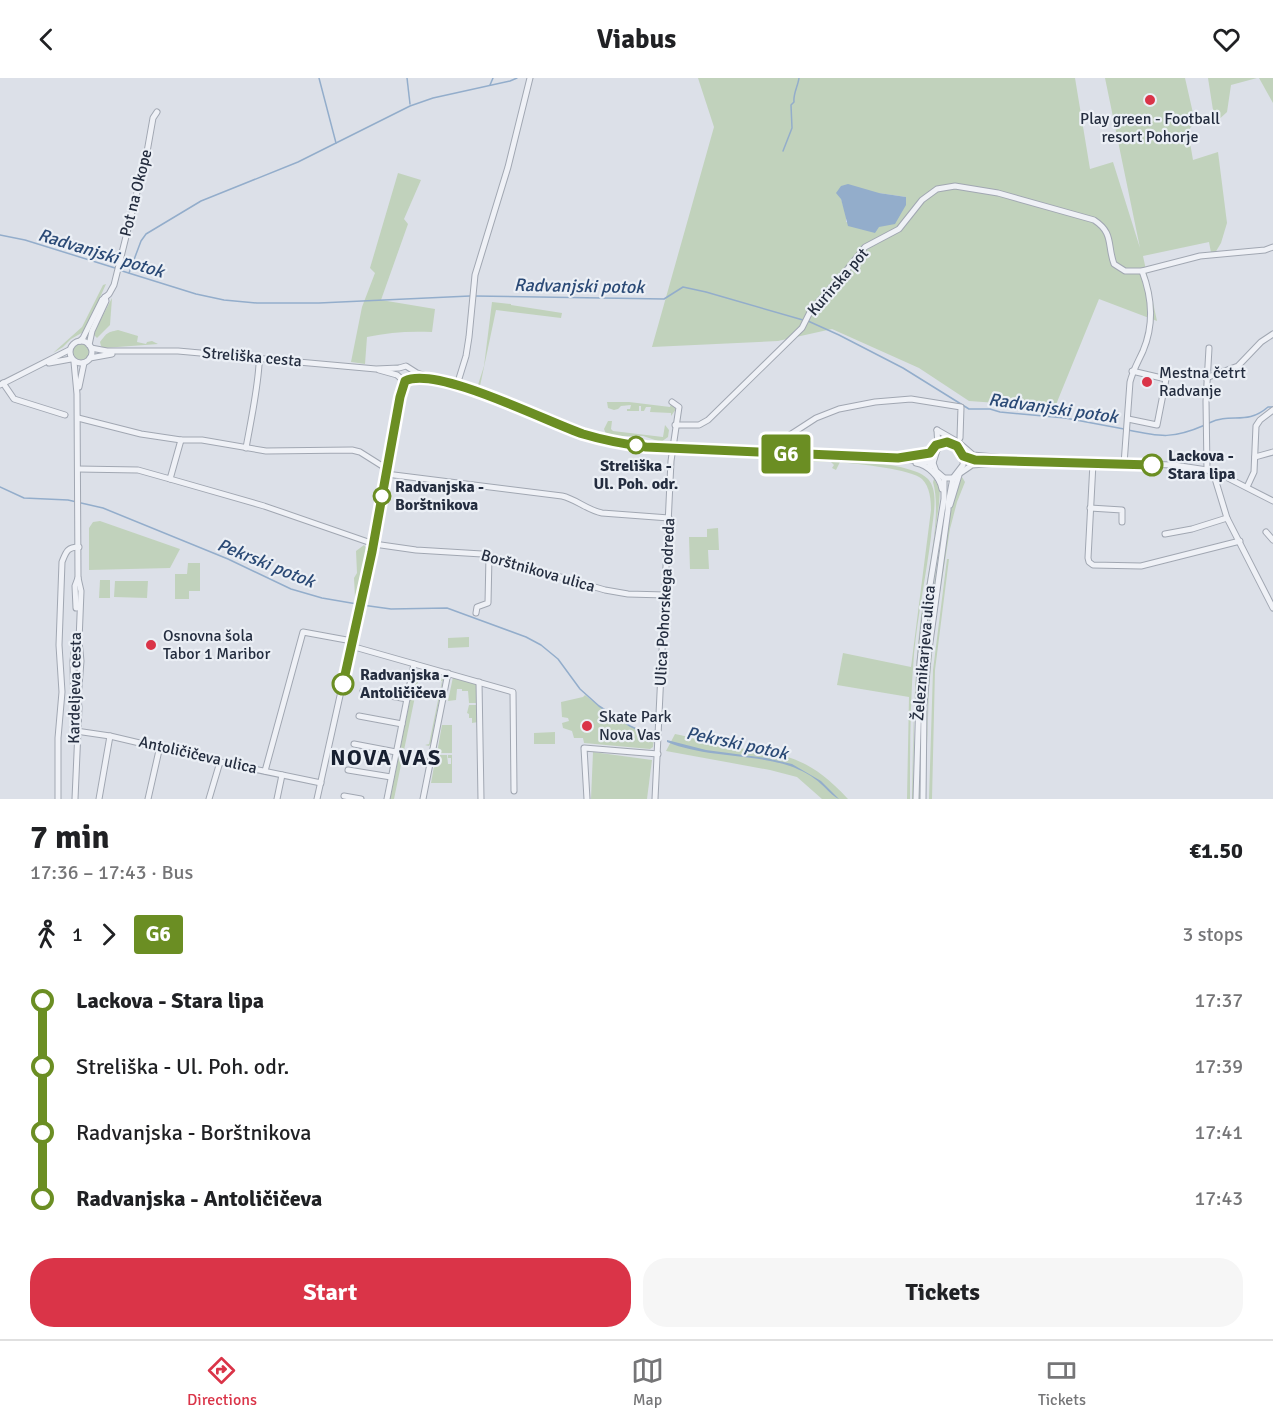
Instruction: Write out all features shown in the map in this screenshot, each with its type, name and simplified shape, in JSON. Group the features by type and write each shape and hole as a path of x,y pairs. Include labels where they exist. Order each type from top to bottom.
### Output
{"street":[{"path":"457,385 466,356 475,275 508,167 530,78"},
{"name":"Pot na Okope","path":"105,297 114,285 153,118 157,112"},
{"name":"Kurirska pot","path":"675,425 699,425 708,420 806,322 820,298 865,247 898,228 928,194 945,186 998,193 1094,220 1107,230 1114,264 1121,270 1142,271"},
{"path":"1124,464 1132,371 1147,339 1150,322 1150,296 1142,271 1200,256 1265,250 1273,247"},
{"path":"65,415 14,399 1,384 69,350 74,343 84,338 105,297"},
{"path":"90,358 92,331 106,301 105,297"},
{"path":"1206,378 1238,366 1261,342 1273,334"},
{"path":"80,341 95,350 128,351"},
{"path":"1209,348 1206,378 1210,471 1227,518 1273,608"},
{"path":"69,350 73,360 77,394"},
{"path":"77,394 84,363 90,358 128,351"},
{"name":"Streliška cesta","path":"128,351 178,351 376,369 406,366 430,378 457,385 583,434 629,445 898,458"},
{"path":"36,367 73,360 84,363"},
{"path":"246,448 257,396 259,364"},
{"path":"399,368 403,378"},
{"name":"Streliška cesta","path":"376,369 403,378 430,378"},
{"path":"317,799 374,544 403,378 410,369"},
{"path":"1128,419 1157,425 1166,379 1132,371"},
{"name":"Kardeljeva cesta","path":"74,799 75,731 81,661 77,394"},
{"path":"762,453 816,418 839,409 875,402 911,399 961,407 954,441 921,464 901,461 898,458"},
{"name":"Ulica Pohorskega odreda","path":"658,754 673,448 679,407 672,402"},
{"path":"1247,487 1254,472 1256,426 1273,410"},
{"path":"78,418 141,434 181,440 202,440 266,451 352,450 360,452 386,471 561,496 574,500 594,512 669,518"},
{"path":"1011,462 975,460 963,452 954,441 937,430 933,455 942,478 956,477 965,466 1023,461 1173,465 1210,471 1273,501"},
{"path":"170,479 181,440"},
{"path":"963,452 1023,461"},
{"path":"963,452 965,466"},
{"path":"1255,457 1273,452"},
{"path":"898,458 933,455"},
{"path":"1093,463 1088,558 1093,565 1141,566 1240,541"},
{"name":"Borštnikova ulica","path":"78,469 138,470 264,506 374,544 416,550 464,551 489,556 605,590 628,594 665,595"},
{"name":"Železnikarjeva ulica","path":"923,799 927,657 948,504 956,477"},
{"name":"Železnikarjeva ulica","path":"916,799 920,662 944,499 942,478"},
{"path":"1090,508 1122,510 1122,522"},
{"path":"1165,534 1192,530 1227,518"},
{"path":"1266,532 1273,540"},
{"path":"58,799 58,738 62,692 59,645 62,562 71,547 79,547"},
{"path":"476,612 477,607 488,603 489,556"},
{"path":"265,771 303,632 513,692 514,790"},
{"path":"387,799 414,664"},
{"path":"423,799 448,673"},
{"path":"479,682 481,799"},
{"path":"363,691 407,699"},
{"path":"359,716 402,724"},
{"name":"Antoličičeva ulica","path":"75,731 110,736 321,783"},
{"path":"99,799 110,736"},
{"path":"354,744 396,752"},
{"path":"148,799 160,747"},
{"path":"587,799 585,748 658,754 655,799"},
{"path":"209,799 220,762"},
{"path":"348,770 391,777"},
{"path":"277,799 282,775"},
{"path":"344,796 361,799"}],"green space":[{"path":"698,78 1075,78 1090,169 1113,162 1140,248 1105,78 1185,78 1195,122 1188,131 1193,160 1218,152 1227,223 1221,243 1212,258 1209,242 1143,256 1157,321 1099,299 1055,407 969,401 919,368 832,329 778,341 652,347 714,127","holes":["879,193 906,197 879,227 846,222 841,199"]},
{"path":"1208,78 1257,78 1231,85 1227,112 1215,123"},
{"path":"1259,78 1273,78 1273,103"},
{"path":"398,173 421,180 404,219 408,224 381,300 435,309 432,332 400,332 367,337 365,364 351,362 362,307 375,273 370,268"},
{"path":"106,284 85,331 53,353 82,327 103,285"},
{"path":"112,298 110,325 97,338 93,334"},
{"path":"492,302 562,313 561,318 496,310 480,386 516,401 477,388 484,366"},
{"path":"118,330 138,336 137,342 146,344 152,341 158,344 104,348 101,346 100,342 109,332"},
{"path":"81,344 89,352 81,360 73,352"},
{"path":"607,402 670,407 671,404 676,409 671,416 671,413 650,412 651,407 646,407 644,411 641,411 641,406 639,406 639,411 627,411 631,405 621,406 614,410 608,408"},
{"path":"608,421 612,421 613,431 663,437 665,425 669,430 668,437 661,442 643,436 610,436 604,429"},
{"path":"781,458 836,459 902,467 918,472 932,485 934,515 914,654 910,799 907,799 909,697 837,685 843,653 911,667 931,510 925,482 916,475 896,470 840,462 836,470 832,468 834,465 831,462 785,461 780,464"},
{"path":"962,477 965,482 950,529 934,630 929,690 925,799 929,670 938,594 951,509 957,486"},
{"path":"934,479 940,489 939,504 918,657 912,799 913,733 916,668 920,624 935,532"},
{"path":"949,481 926,644 921,717 925,644"},
{"path":"100,521 180,549 170,568 89,570 89,528 93,522"},
{"path":"718,528 719,550 708,550 709,569 690,569 689,537 707,537 707,529"},
{"path":"364,545 368,550 358,597 355,597 356,551"},
{"path":"947,559 949,559 935,670 932,799 929,799 933,670"},
{"path":"188,563 200,563 200,591 189,591 189,599 175,599 175,574 187,574"},
{"path":"100,580 110,580 110,598 99,598"},
{"path":"115,581 148,581 147,598 114,597"},
{"path":"469,637 469,647 448,648 448,638"},
{"path":"415,670 443,679 431,743 429,746 425,745 429,744 442,681 419,677 394,799 389,799"},
{"path":"453,677 477,682 477,703 469,703 468,691 462,691 462,689 457,689 456,700 448,701"},
{"path":"585,695 614,718 654,737 653,747 650,749 584,743 583,738 574,738 572,731 563,728 562,723 569,721 568,718 562,717 561,702"},
{"path":"469,705 477,705 478,722 472,723 472,718 469,718 467,713"},
{"path":"921,721 920,799 919,799"},
{"path":"442,725 452,725 452,753 437,753"},
{"path":"555,732 555,744 534,744 534,733"},
{"path":"675,734 718,745 778,755 806,764 833,784 848,799 822,799 797,777 666,751"},
{"path":"593,752 652,760 647,799 591,799"},
{"path":"436,755 447,755 448,764 451,764 451,758 448,758 448,755 452,755 452,783 431,783"}],"water":[{"path":"848,184 879,193 906,197 906,205 895,224 879,227 875,233 848,226 841,199 836,193 841,186"},
{"path":"667,740 706,750 792,764 821,781 839,799 811,776 790,766 759,759 697,751 667,742"}],"waterway":[{"path":"319,78 336,143"},
{"path":"407,78 410,104"},
{"path":"490,85 493,78"},
{"path":"129,273 146,234 201,201 298,162 410,106 433,98 517,78"},
{"path":"783,151 792,128 791,105 794,102 799,78"},
{"name":"Radvanjski potok","path":"0,235 25,240 115,268"},
{"name":"Radvanjski potok","path":"119,270 196,294 224,300 257,303 319,303 470,296"},
{"name":"Radvanjski potok","path":"474,296 664,299 683,287 803,320"},
{"name":"Radvanjski potok","path":"808,321 903,368 969,409 990,409 1065,418 1124,429"},
{"name":"Radvanjski potok","path":"1209,423 1217,420 1246,418 1268,407 1273,407"},
{"name":"Radvanjski potok","path":"1128,430 1175,435 1205,425"},
{"name":"Pekrski potok","path":"0,487 24,498 68,500 103,508 228,559 291,589 322,598 357,604"},
{"name":"Pekrski potok","path":"362,605 391,609 447,608 526,637 541,645 558,659 580,689 599,706 630,726 656,738"}],"bus line":[{"name":"G6","path":"343,684 372,552 400,397 405,381 410,378 430,378 457,385 583,434 646,447 898,458 930,453 936,445 947,442 957,446 963,456 975,460 1152,465"}],"place":[{"name":"Play green - Football resort Pohorje","path":"1150,100"},
{"name":"Mestna četrt Radvanje","path":"1147,382"},
{"name":"Streliška - Ul. Poh. odr.","path":"636,445"},
{"name":"Lackova - Stara lipa","path":"1152,465"},
{"name":"Radvanjska - Borštnikova","path":"382,496"},
{"name":"Osnovna šola Tabor 1 Maribor","path":"151,645"},
{"name":"Radvanjska - Antoličičeva","path":"343,684"},
{"name":"Skate Park Nova Vas","path":"587,726"}],"district":[{"name":"NOVA VAS","path":"386,757"}]}
